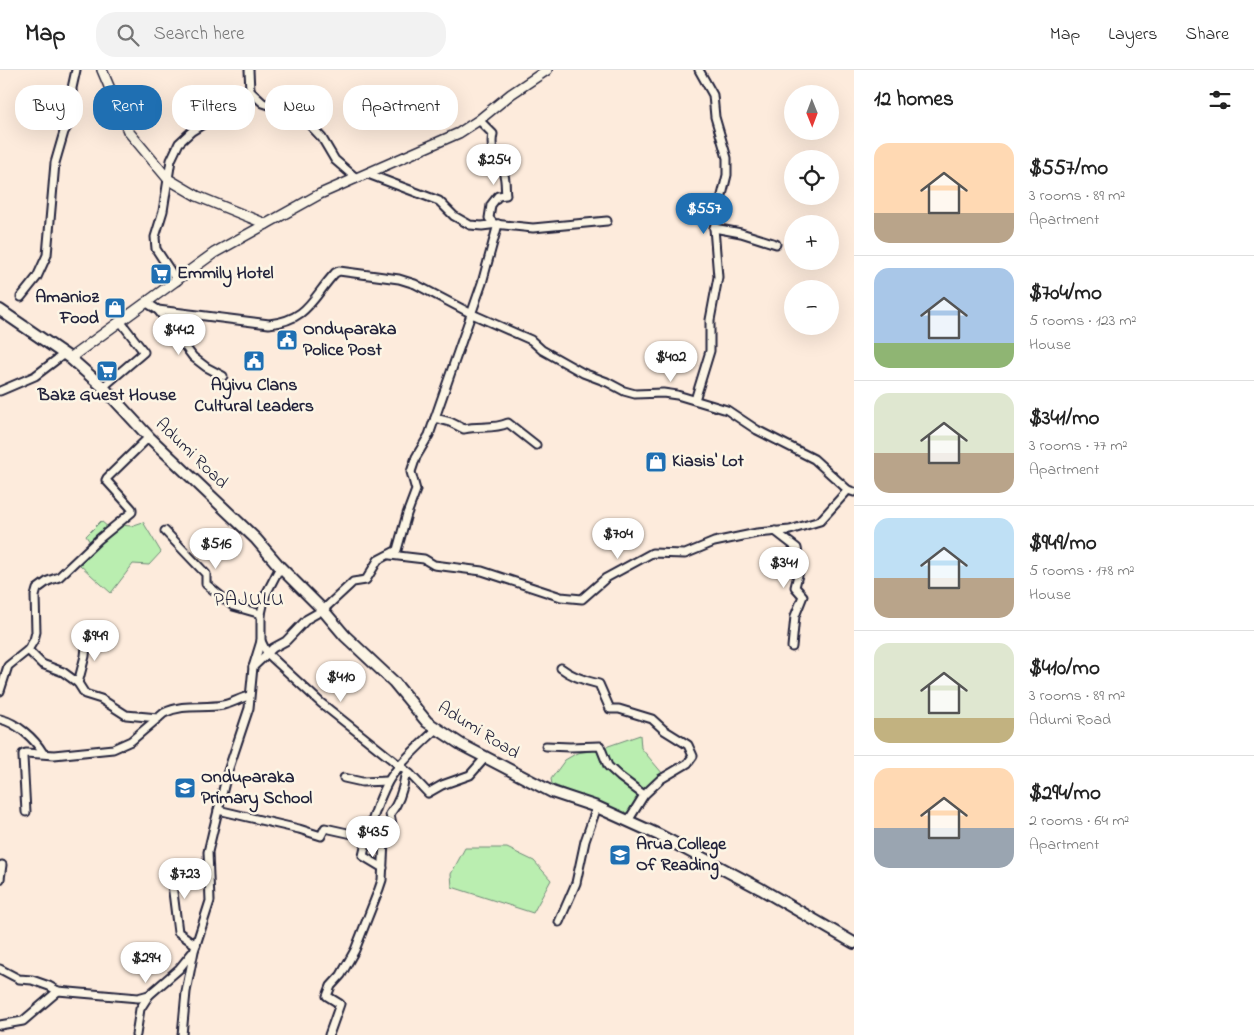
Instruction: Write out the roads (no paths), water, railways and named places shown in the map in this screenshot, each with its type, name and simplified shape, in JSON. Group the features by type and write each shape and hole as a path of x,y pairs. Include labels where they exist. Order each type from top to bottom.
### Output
{"main road":[{"name":"Adumi Road","path":"0,310 67,356 103,387 149,437 256,539 346,636 394,682 428,722 485,758 552,792 597,807 659,835 854,943"}],"street":[{"path":"21,297 37,277 47,255 55,163 64,132 73,117 72,88 76,70"},
{"path":"102,70 128,131 168,179 197,196 266,224"},
{"path":"249,70 250,85"},
{"path":"0,391 35,376 120,322 214,253 320,194 459,133 547,70"},
{"path":"695,400 710,351 710,320 718,277 714,228 727,175 727,158 715,117 712,94 699,70"},
{"path":"255,96 263,103 289,113 309,124 322,138 335,160 356,178"},
{"path":"479,120 493,134 491,142 492,151 505,178 506,196 498,196 491,205 489,218 494,224 533,228 607,221"},
{"path":"177,281 156,250 155,237 163,211 171,160 178,142 192,130"},
{"path":"368,174 439,201 454,216 470,225 498,224"},
{"path":"389,555 397,550 416,490 411,472 416,457 429,435 472,314 498,224"},
{"path":"714,228 741,233 776,244"},
{"path":"158,310 269,324 283,322 297,316 307,308 332,276 339,271 398,279 415,284 472,314 531,340 550,355 583,373 608,382 624,391 635,394 663,393 695,400 726,410 758,430 814,458 851,491 820,521 790,530 757,532 714,542 685,554 652,553 606,578 582,599 561,597 482,571 434,565 424,559 383,556 378,560 366,580 353,582 323,610 307,618 286,641 267,653 253,667"},
{"path":"147,303 158,310 193,357 223,376"},
{"path":"103,387 144,352 120,322"},
{"path":"435,418 450,422 464,429 475,426 490,428 508,424 536,445"},
{"path":"0,692 8,666 28,650 34,640 36,632 35,596 37,589 48,581 59,577 99,539 132,512 132,509 106,478 149,437"},
{"path":"165,531 206,574 206,584 233,606 261,614"},
{"path":"775,531 797,548 799,557 800,567 795,587 803,596 795,616 792,647"},
{"path":"182,1035 186,992 195,948 210,901 208,852 227,774 249,708 253,667 261,641 261,614 265,596 280,567"},
{"path":"78,683 85,656 87,637"},
{"path":"261,641 267,653 370,744 401,766 428,793 442,785 470,775 485,758"},
{"path":"28,650 42,664 60,671 78,683 85,694 100,699 126,715 158,718"},
{"path":"561,668 588,682 598,684 610,709 619,709 652,720 688,745 693,756 688,762 661,779 644,795 628,821"},
{"path":"26,812 23,754 43,753 54,755 113,749 130,741 164,713 178,707 224,705 249,696"},
{"path":"0,719 16,724 43,753"},
{"path":"383,868 363,856 367,837 388,781 438,728"},
{"path":"546,746 600,746 608,766 644,795"},
{"path":"329,1034 340,1004 327,996 331,986 341,975 355,950 379,889 383,868 384,841 392,825 390,814 397,806 404,788 405,776 410,774"},
{"path":"344,778 362,782 388,781"},
{"path":"559,922 576,883 586,841 597,807"},
{"path":"218,810 321,836 325,828 384,841"},
{"path":"0,879 2,865"},
{"path":"195,948 178,932 172,884 183,872 208,866"},
{"path":"136,1035 140,1010 149,995 179,969 195,948"},
{"path":"0,969 19,979 41,983 58,991 138,998 149,995"},
{"path":"0,1025 23,1022 58,991"}],"place":[{"name":"Emmily Hotel","path":"161,274"},
{"name":"Amanioz Food","path":"115,308"},
{"name":"Onduparaka Police Post","path":"287,340"},
{"name":"Ayivu Clans Cultural Leaders","path":"254,361"},
{"name":"Bakz Guest House","path":"107,371"},
{"name":"Kiasis' Lot","path":"656,462"},
{"name":"Onduparaka Primary School","path":"185,788"},
{"name":"Arua College Of Reading","path":"620,855"}],"district":[{"name":"PAJULU","path":"249,600"}]}
